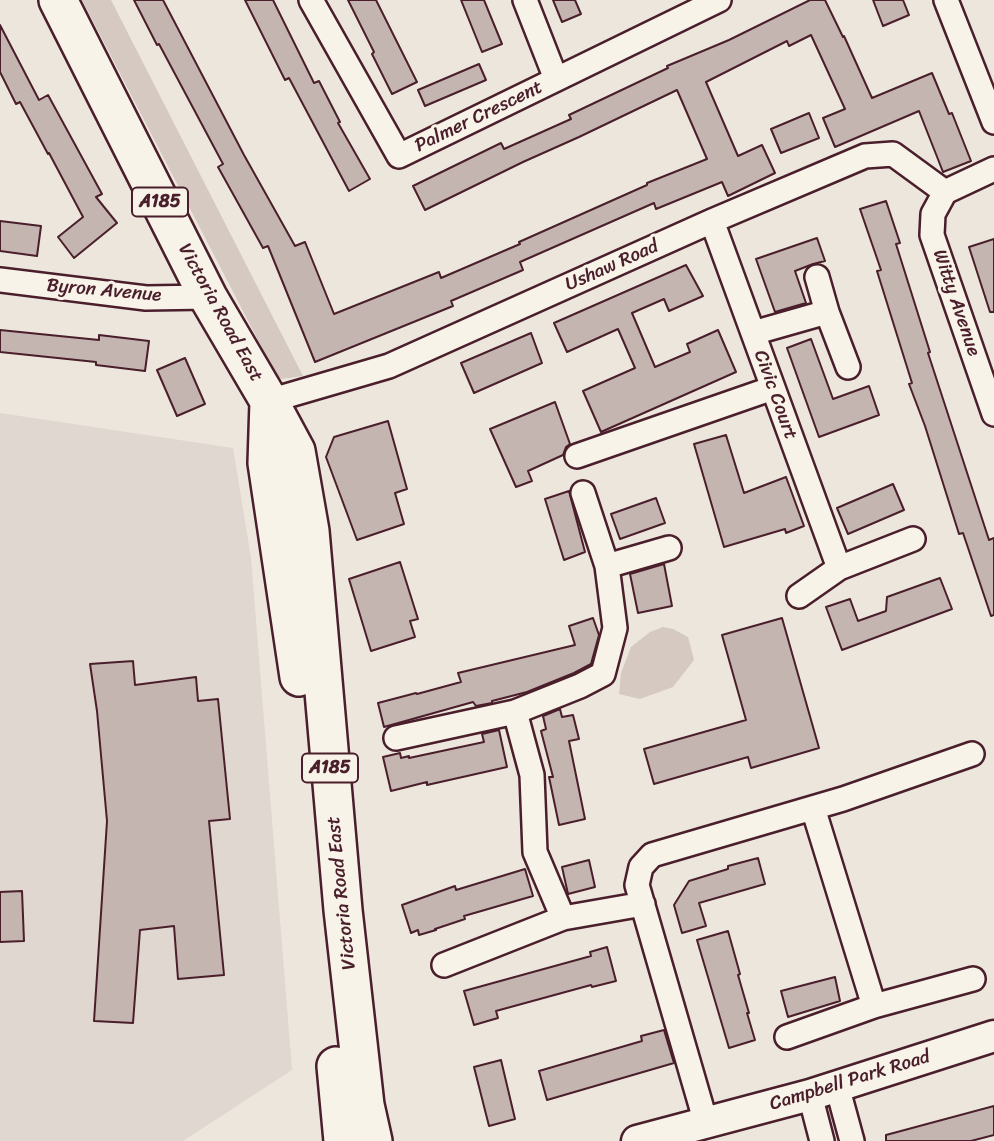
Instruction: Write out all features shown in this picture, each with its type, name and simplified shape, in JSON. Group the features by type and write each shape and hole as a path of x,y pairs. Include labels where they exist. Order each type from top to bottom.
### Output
{"main road":[{"name":"Victoria Road East","path":"58,0 208,297 296,451 310,531 343,910 365,1105 373,1141"},
{"name":"Victoria Road East","path":"269,401 267,463 299,677 344,1141"}],"street":[{"name":"Palmer Crescent","path":"312,0 400,156 719,0"},
{"path":"525,0 556,79"},
{"path":"946,0 994,122"},
{"name":"Ushaw Road","path":"269,401 389,366 712,221 865,156 893,154 945,192"},
{"path":"945,192 994,169"},
{"name":"Witty Avenue","path":"945,192 933,214 932,234 986,364 994,415"},
{"name":"Civic Court","path":"712,221 839,568"},
{"path":"817,278 848,367"},
{"name":"Byron Avenue","path":"0,280 146,298 208,297"},
{"path":"753,333 827,312"},
{"path":"577,456 773,388"},
{"path":"396,738 515,712 603,674 615,628 607,565 583,493"},
{"path":"799,596 839,568 913,539"},
{"path":"607,565 669,548"},
{"path":"515,712 532,775 535,852 563,918"},
{"path":"706,1123 637,885 641,867 652,855 856,795 972,754"},
{"path":"813,808 874,1006"},
{"path":"444,965 563,918 643,904"},
{"path":"788,1037 874,1006 974,979"},
{"name":"Campbell Park Road","path":"637,1141 823,1091 994,1037"},
{"path":"822,1141 823,1091"},
{"path":"823,1091 852,1141"},
{"name":"Campbell Park Road","path":"655,1141 706,1123"}],"shaded area":[{"path":"82,0 111,0 303,376 281,379 275,373"},
{"path":"0,413 233,448 251,558 292,1070 183,1141 0,1141"},
{"path":"663,627 688,637 694,660 673,687 640,699 619,694 621,673 631,647 650,632"}],"building":[{"path":"134,0 163,0 295,246 305,242 334,314 439,272 441,278 520,244 519,242 647,183 707,159 677,90 425,210 413,186 501,143 504,149 571,119 569,115 668,68 667,66 729,40 810,0 825,0 872,98 932,73 971,161 943,172 919,111 835,147 823,118 845,109 811,35 789,46 787,41 706,82 738,156 762,145 775,173 728,196 722,182 656,209 654,203 520,262 523,270 451,301 453,306 315,362 268,246 263,248 218,167 223,164"},
{"path":"245,0 273,0 314,83 319,81 340,122 338,123 370,179 349,191 289,78 285,80"},
{"path":"348,0 376,0 417,82 392,94"},
{"path":"461,0 484,0 502,44 482,52"},
{"path":"553,0 575,0 581,14 562,22"},
{"path":"873,0 903,0 909,15 883,26"},
{"path":"0,25 39,100 48,95 102,194 96,197 117,223 74,258 58,237 83,217 20,102 16,104 0,72"},
{"path":"479,64 486,80 425,106 418,90"},
{"path":"809,113 819,138 781,153 771,129"},
{"path":"886,201 900,243 896,244 930,352 928,353 989,540 994,538 994,615 991,616 963,533 959,534 909,384 912,383 877,271 881,270 860,209"},
{"path":"0,221 41,226 37,256 0,251"},
{"path":"817,238 825,261 795,271 806,303 775,312 756,259"},
{"path":"994,239 994,312 990,312 969,247"},
{"path":"686,265 703,296 669,311 664,299 632,313 655,367 690,352 687,344 718,330 736,372 601,432 583,391 635,368 618,329 567,352 554,323"},
{"path":"0,330 99,340 99,335 149,341 145,371 96,365 96,362 0,352"},
{"path":"531,333 542,363 474,393 461,363"},
{"path":"811,339 833,399 869,386 879,415 819,437 787,348"},
{"path":"185,358 205,404 177,416 157,370"},
{"path":"555,402 570,444 563,455 528,471 532,481 516,487 490,429"},
{"path":"388,421 407,489 395,493 404,524 357,540 326,457 334,437"},
{"path":"726,435 744,493 786,477 804,526 786,533 785,529 724,547 694,444"},
{"path":"893,484 904,510 848,534 837,508"},
{"path":"569,491 585,552 564,560 545,499"},
{"path":"656,498 665,523 620,539 611,514"},
{"path":"400,562 418,619 410,621 415,637 371,651 349,579"},
{"path":"664,564 672,606 638,613 630,574"},
{"path":"940,578 952,609 842,650 826,607 850,599 858,621 886,611 887,597"},
{"path":"593,618 599,635 591,664 574,673 492,703 476,706 473,702 384,727 378,703 461,682 458,673 575,645 569,626"},
{"path":"782,618 819,748 751,768 748,757 654,784 644,749 746,720 722,635"},
{"path":"133,661 135,685 196,677 198,701 218,699 230,819 209,821 224,975 178,979 174,926 140,930 133,1023 94,1021 107,821 90,664"},
{"path":"560,709 562,717 573,715 579,739 569,741 585,819 559,825 549,777 553,777 541,731 546,729 543,716"},
{"path":"499,730 507,767 391,791 383,757 400,753 401,758 409,758 484,742 482,734"},
{"path":"758,858 765,884 699,903 706,926 682,933 674,905 689,881"},
{"path":"589,860 595,887 568,894 562,867"},
{"path":"525,869 533,896 464,916 465,919 436,930 419,935 418,930 411,933 402,905 455,886 456,890"},
{"path":"22,891 24,941 0,942 0,892"},
{"path":"728,931 755,1040 729,1048 697,940"},
{"path":"607,947 616,981 592,987 591,985 496,1011 498,1018 474,1025 464,991 591,956 590,952"},
{"path":"835,977 840,1001 788,1017 781,991"},
{"path":"664,1030 674,1063 547,1100 539,1071 642,1041 641,1036"},
{"path":"501,1060 515,1119 489,1126 474,1067"},
{"path":"994,1106 994,1135 971,1141 886,1141 886,1135"}]}
